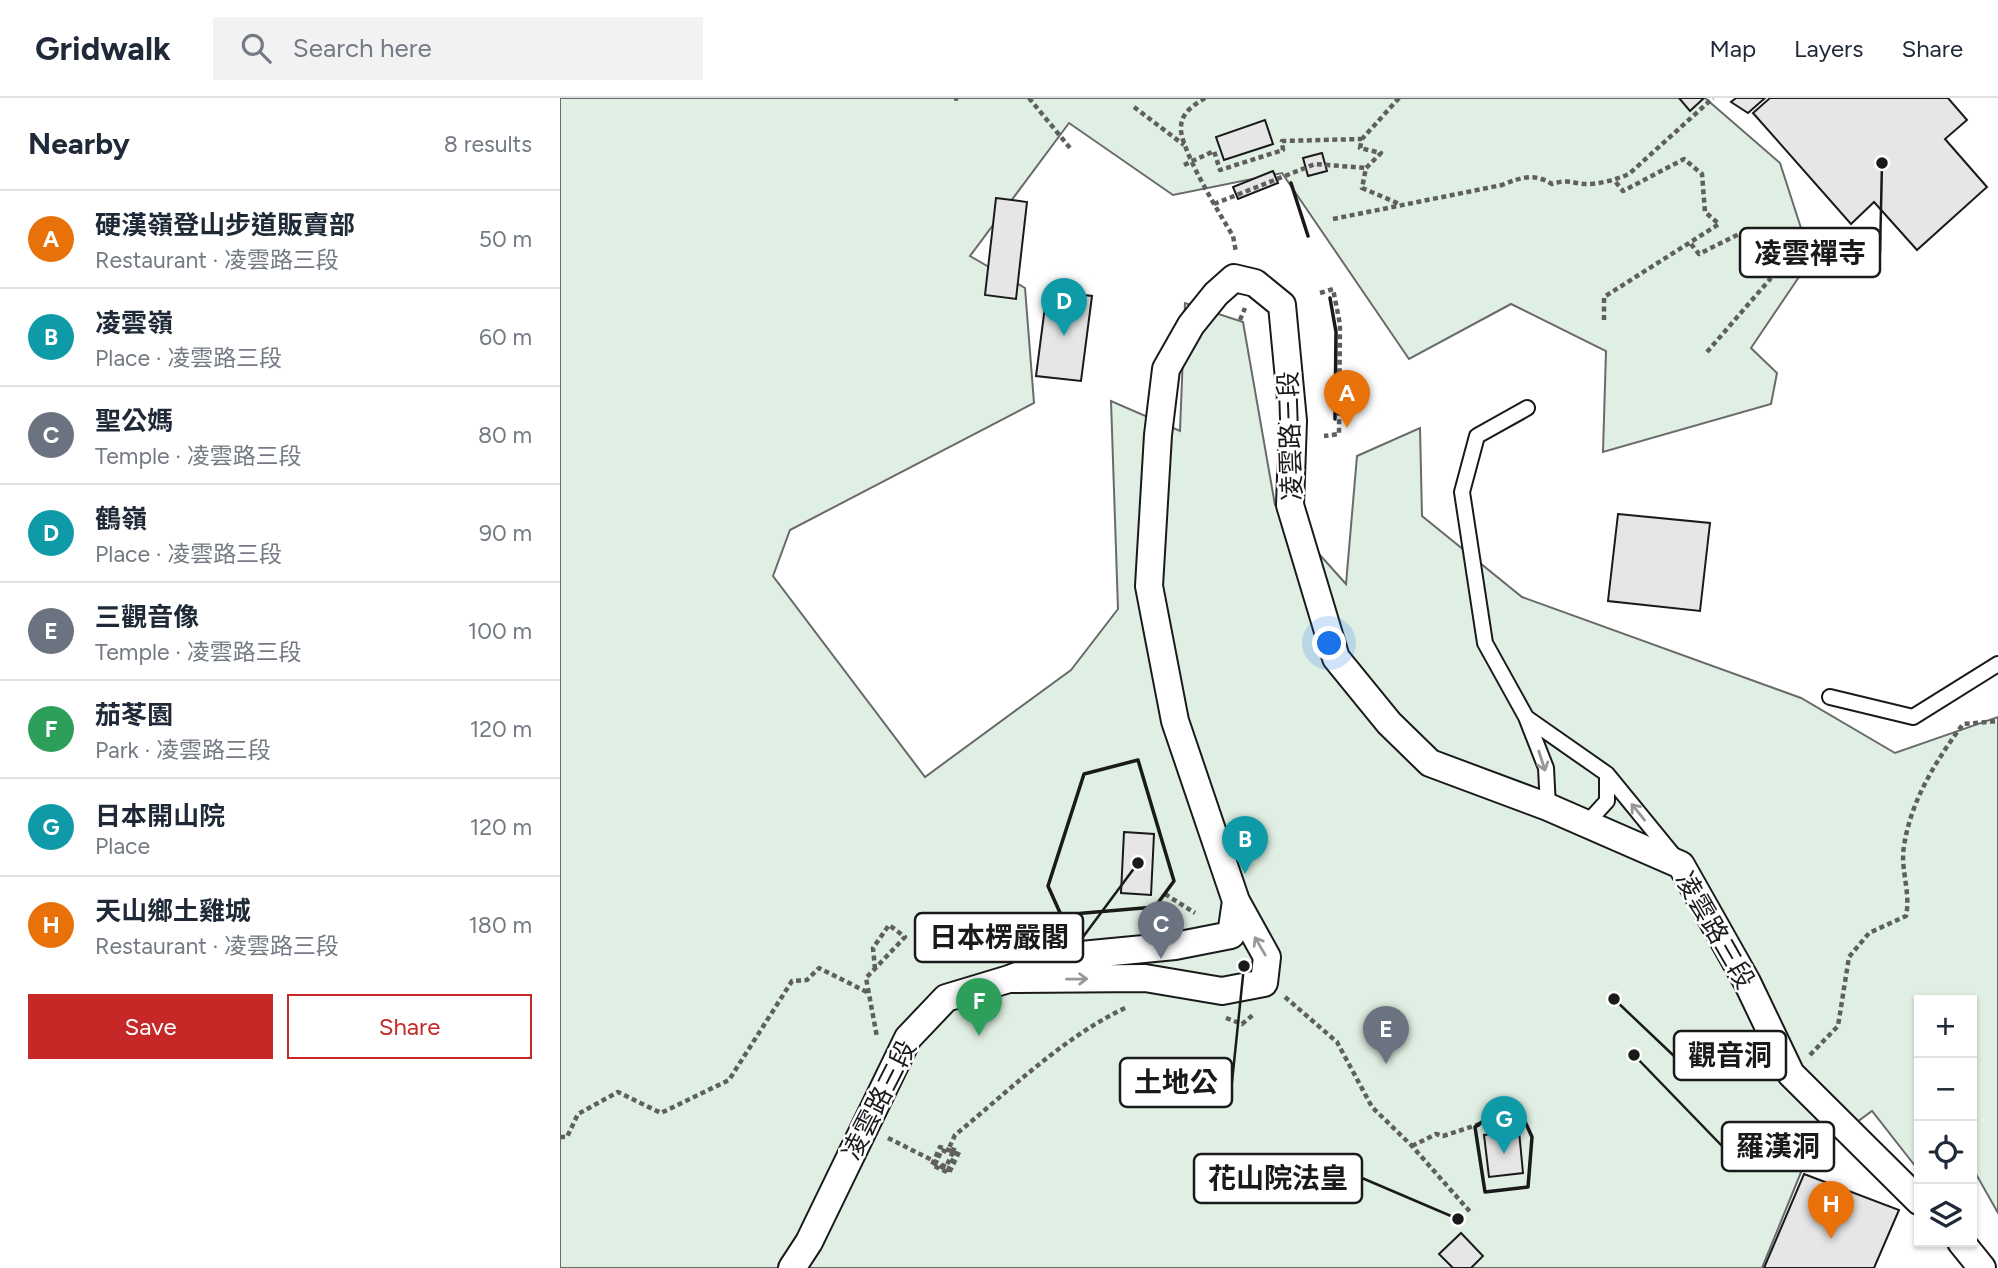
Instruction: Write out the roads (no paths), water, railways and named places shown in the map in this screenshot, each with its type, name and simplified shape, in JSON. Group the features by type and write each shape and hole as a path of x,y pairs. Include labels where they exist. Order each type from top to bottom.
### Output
{"street":[{"name":"凌雲路三段","path":"1009,979 1145,978 1222,991 1272,988 1267,957 1236,901 1175,721 1149,586 1158,435 1166,369 1191,325 1216,294 1234,278 1255,283 1282,305 1293,421 1290,505 1336,658 1389,723 1430,763 1548,807 1681,865 1747,982 1791,1074 1914,1196"},
{"name":"凌雲路三段","path":"792,1268 809,1242 908,1038 946,998 1071,956 1175,946 1231,935 1236,901"},
{"path":"1965,1247 1982,1268"}],"lane":[{"path":"1527,408 1478,436 1462,492 1485,643 1525,717 1546,768 1548,807"},
{"path":"1830,697 1913,717 1998,664"},
{"path":"1525,717 1608,774 1681,865"},
{"path":"1586,824 1607,801 1608,774"}],"place":[{"name":"凌雲禪寺","path":"1882,163"},
{"name":"鶴嶺","path":"1064,336"},
{"name":"硬漢嶺登山步道販賣部","path":"1347,428"},
{"name":"日本楞嚴閣","path":"1138,863"},
{"name":"凌雲嶺","path":"1245,874"},
{"name":"聖公媽","path":"1161,959"},
{"name":"土地公","path":"1244,966"},
{"name":"觀音洞","path":"1614,999"},
{"name":"茄苳園","path":"979,1036"},
{"name":"羅漢洞","path":"1634,1055"},
{"name":"三觀音像","path":"1386,1064"},
{"name":"日本開山院","path":"1504,1154"},
{"name":"花山院法皇","path":"1458,1219"},
{"name":"天山鄉土雞城","path":"1831,1239"}]}
